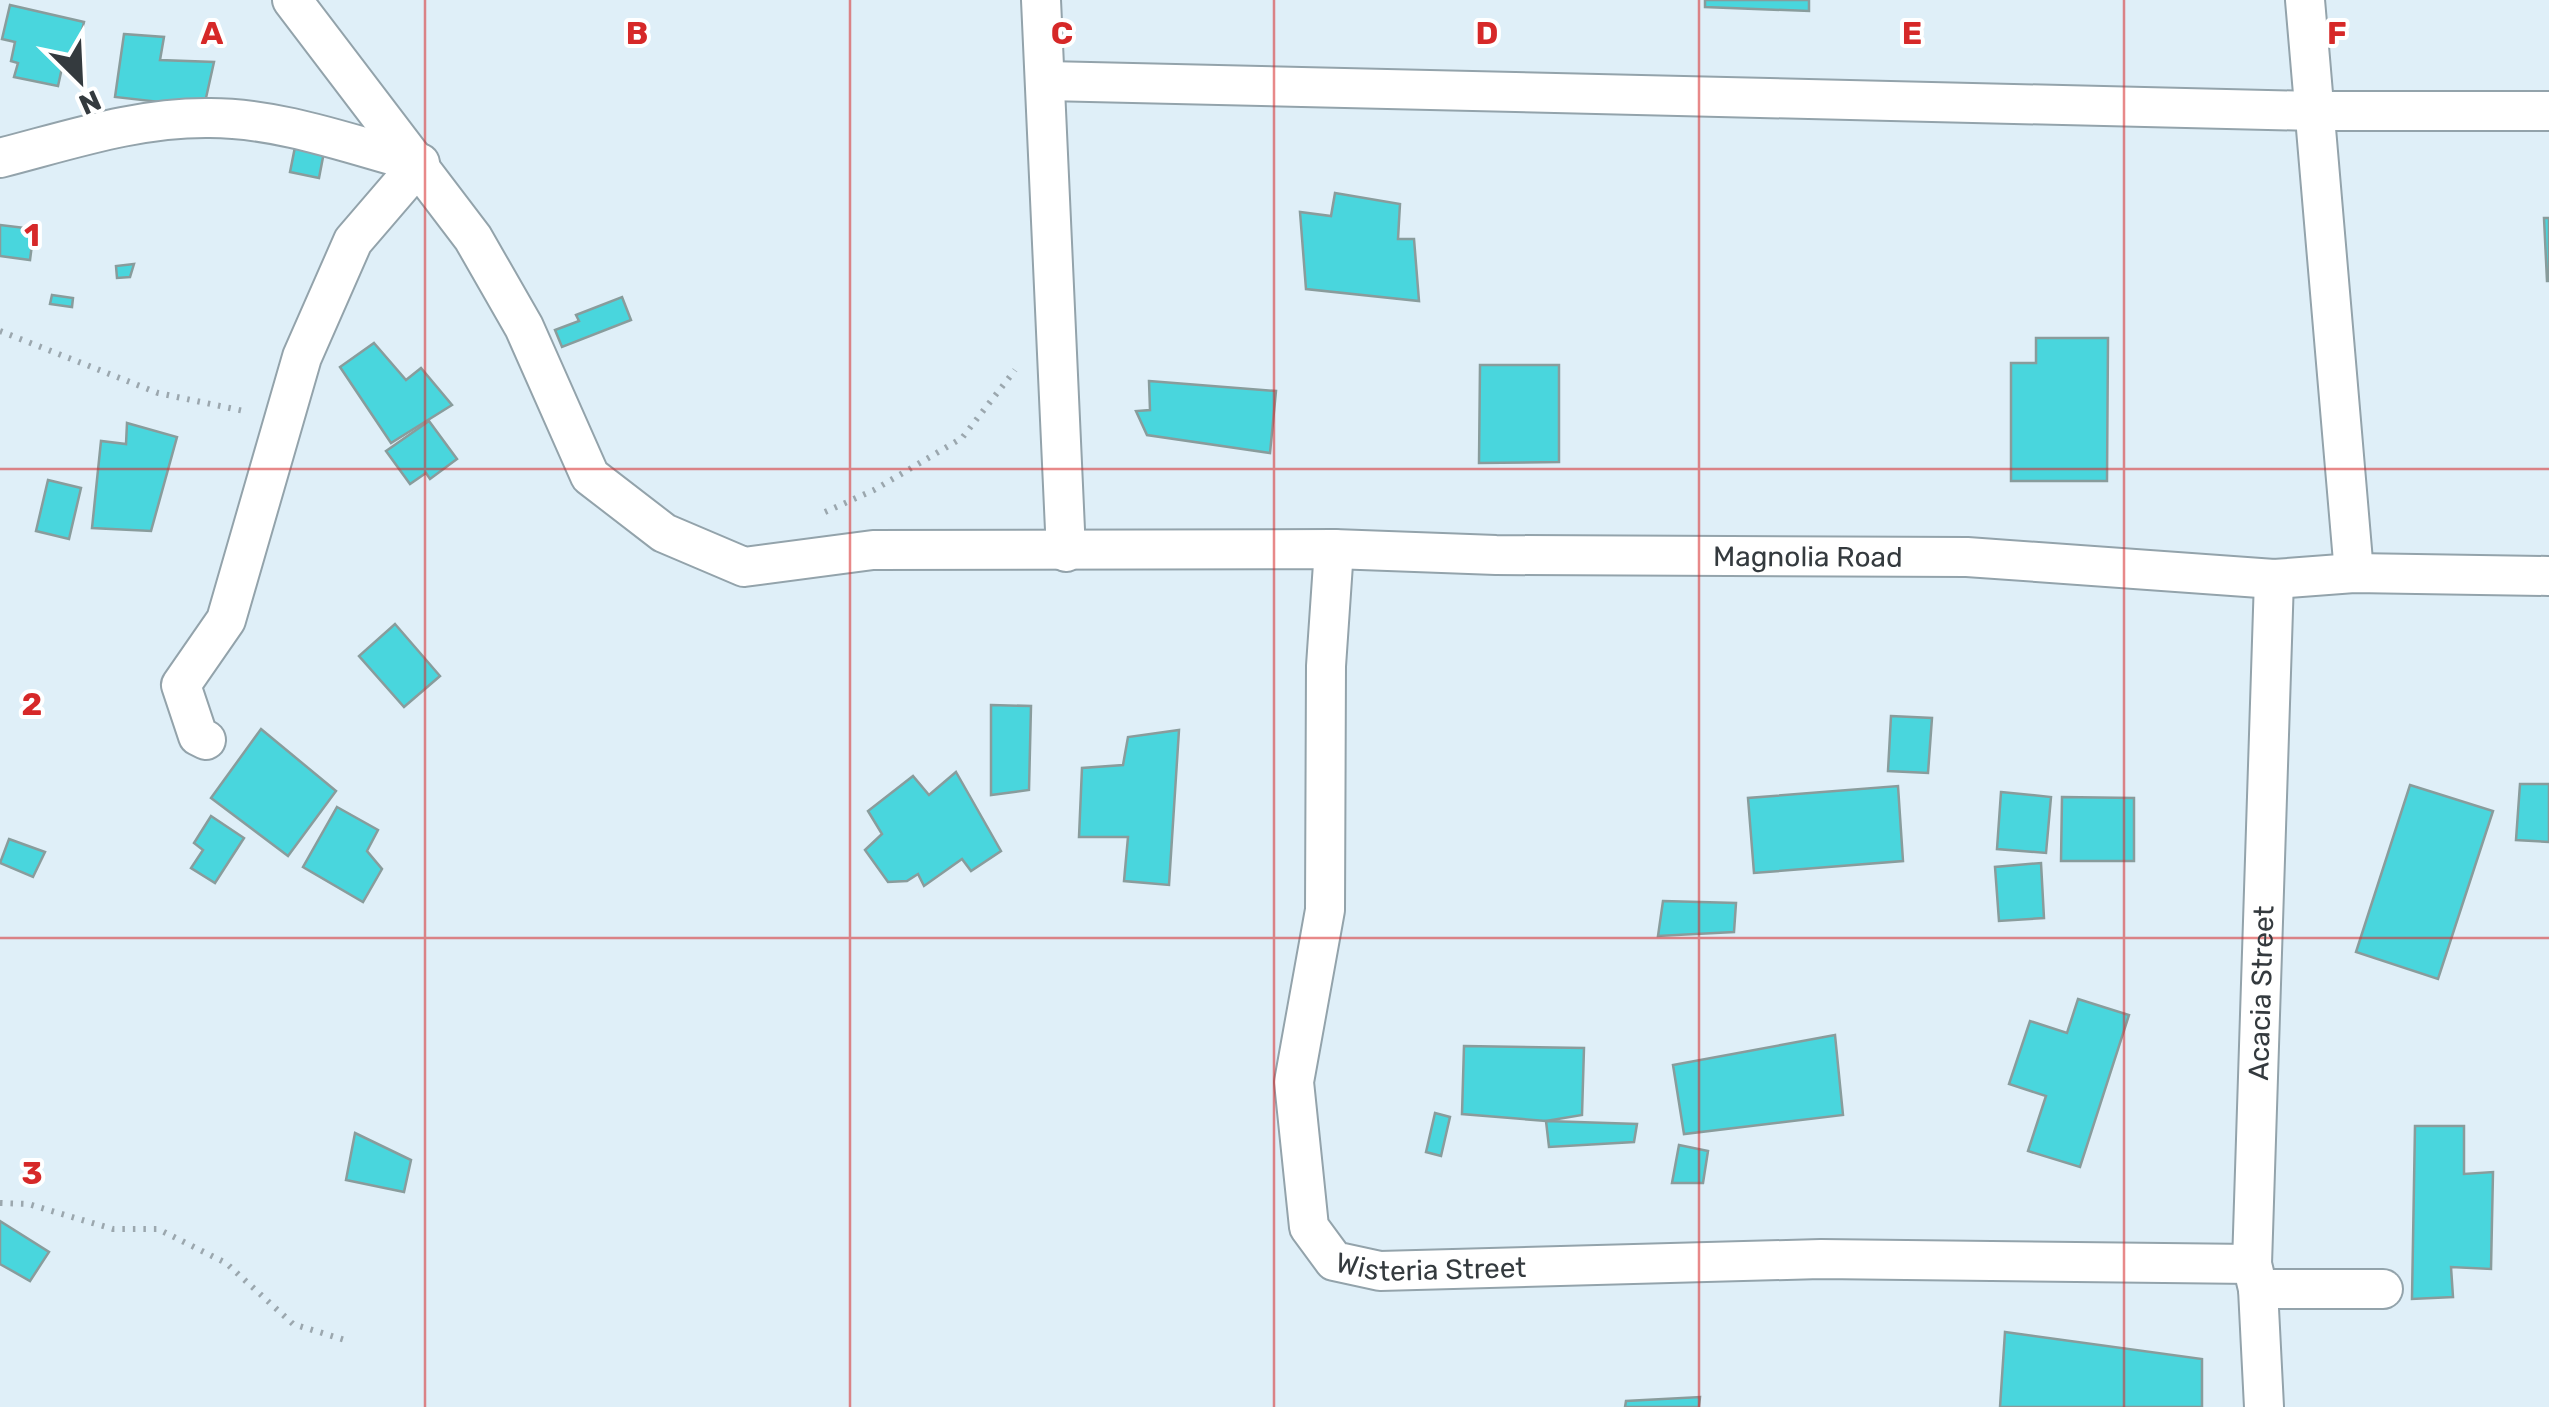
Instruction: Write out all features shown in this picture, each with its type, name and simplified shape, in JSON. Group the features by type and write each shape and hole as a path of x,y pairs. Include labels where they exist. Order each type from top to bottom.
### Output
{"street":[{"name":"Magnolia Road","path":"292,0 474,238 524,327 590,476 664,533 744,567 873,550 971,547 1066,552 1334,549 1496,555 1967,557 2274,579 2354,573 2549,576"},
{"path":"1041,0 1066,552"},
{"path":"2305,0 2354,573"},
{"path":"1047,82 2313,111 2549,110"},
{"path":"0,158 80,133 210,118 265,122 420,163 352,241 302,357 226,620 181,685 198,736 206,740"},
{"name":"Wisteria Street","path":"1334,549 1326,666 1325,910 1294,1082 1309,1227 1334,1260 1380,1271 1821,1260 2255,1276 2383,1289"},
{"name":"Acacia Street","path":"2264,1407 2255,1276 2274,579"}],"path":[{"path":"0,331 158,393 284,419"},
{"path":"810,519 874,490 962,438 1034,345 1057,334"},
{"path":"0,1203 28,1204 113,1229 158,1229 226,1263 294,1324 348,1341"}],"building":[{"path":"1705,0 1809,0 1809,11 1705,7"},
{"path":"10,5 84,22 76,57 65,54 58,86 14,77 18,63 11,61 15,42 2,39"},
{"path":"124,34 164,37 160,60 214,62 204,107 115,97"},
{"path":"295,147 324,152 319,178 290,172"},
{"path":"1335,193 1400,204 1398,239 1414,239 1419,301 1306,289 1300,212 1331,216"},
{"path":"2544,218 2549,218 2549,281 2547,281"},
{"path":"0,225 34,229 30,260 0,256"},
{"path":"134,264 130,277 117,278 116,266"},
{"path":"52,295 73,298 72,307 50,304"},
{"path":"622,297 631,320 562,347 555,330 579,321 576,315"},
{"path":"2036,338 2108,338 2107,481 2011,481 2011,363 2036,363"},
{"path":"374,343 406,380 421,368 452,405 391,443 340,367"},
{"path":"1480,365 1559,365 1559,462 1479,463"},
{"path":"1149,381 1276,391 1270,453 1147,435 1136,411 1150,410"},
{"path":"429,421 457,459 430,479 426,473 410,484 386,451"},
{"path":"127,423 177,437 151,531 92,528 101,441 126,444"},
{"path":"48,480 81,488 69,539 36,531"},
{"path":"395,624 440,676 404,707 359,656"},
{"path":"991,705 1031,706 1029,790 991,795"},
{"path":"1891,716 1932,718 1928,773 1888,771"},
{"path":"261,729 336,791 288,856 211,798"},
{"path":"1179,730 1169,885 1124,881 1128,837 1079,837 1082,768 1123,765 1128,737"},
{"path":"956,772 1001,851 971,871 962,859 924,886 918,874 907,881 888,882 865,850 882,834 868,811 913,776 929,795"},
{"path":"2520,784 2549,784 2549,842 2516,840"},
{"path":"2410,785 2493,811 2438,979 2356,952"},
{"path":"1898,786 1903,861 1754,873 1748,798"},
{"path":"2001,792 2051,797 2046,853 1997,849"},
{"path":"2062,797 2134,798 2134,861 2061,861"},
{"path":"337,807 378,830 367,851 382,869 363,902 303,867"},
{"path":"211,816 244,838 215,883 191,868 203,850 194,843"},
{"path":"9,839 45,852 33,877 0,863"},
{"path":"2041,863 2044,918 1999,921 1995,867"},
{"path":"1663,901 1736,903 1734,932 1658,936"},
{"path":"2078,999 2129,1015 2080,1167 2028,1151 2046,1096 2009,1084 2030,1021 2067,1033"},
{"path":"1835,1035 1843,1115 1684,1134 1673,1065"},
{"path":"1464,1046 1584,1048 1582,1115 1546,1121 1462,1114"},
{"path":"1435,1113 1450,1117 1441,1156 1426,1152"},
{"path":"1546,1121 1637,1124 1634,1142 1549,1147"},
{"path":"2415,1126 2464,1126 2464,1174 2493,1172 2491,1269 2451,1267 2453,1297 2412,1299"},
{"path":"355,1133 411,1160 404,1192 346,1180"},
{"path":"1679,1145 1708,1151 1703,1183 1672,1183"},
{"path":"0,1221 49,1252 30,1281 0,1264"},
{"path":"2005,1332 2202,1359 2202,1407 2000,1407"},
{"path":"1700,1397 1699,1407 1625,1407 1626,1401"}]}
